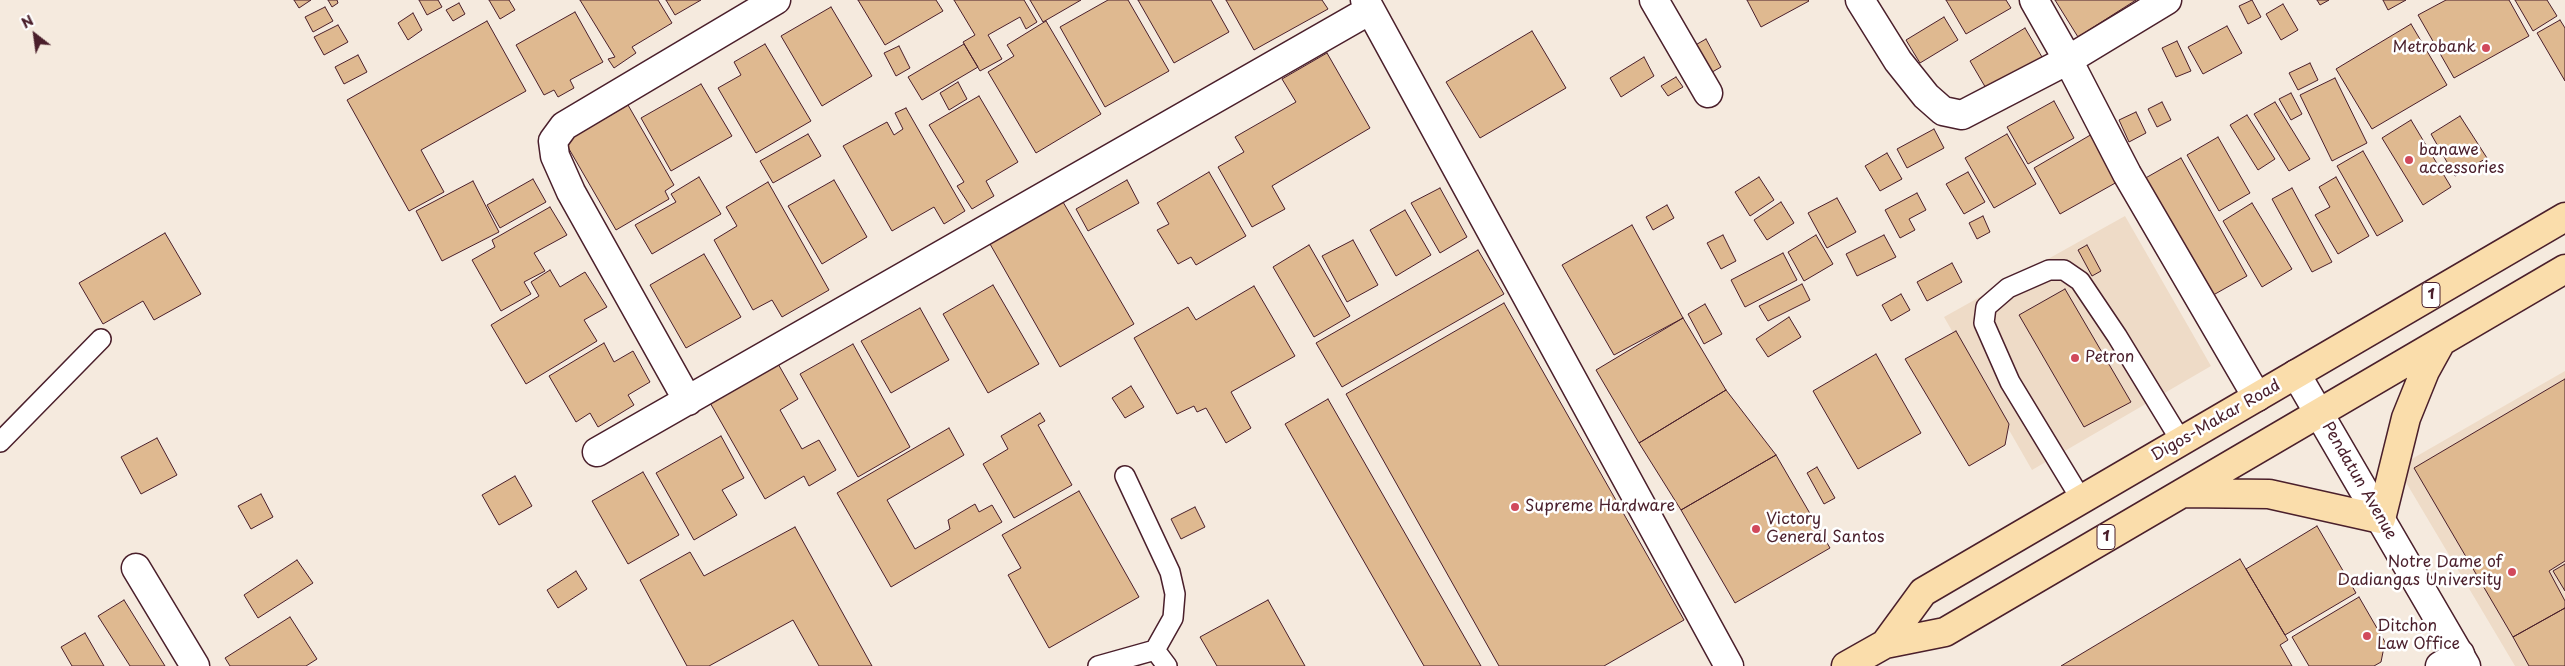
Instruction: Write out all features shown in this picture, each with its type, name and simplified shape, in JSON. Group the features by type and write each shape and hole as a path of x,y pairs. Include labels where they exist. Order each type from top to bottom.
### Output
{"main road":[{"name":"Digos-Makar Road","path":"1885,644 1923,592 2565,217"},
{"name":"Digos-Makar Road","path":"1846,666 1885,644 1945,632 2565,269"},
{"path":"2182,493 2269,494 2381,519 2406,418 2425,371 2441,342"}],"street":[{"path":"688,401 571,192 555,156 553,141 564,126 776,0"},
{"path":"1654,0 1708,94"},
{"path":"1860,0 1898,61 1926,96 1943,111 1962,115 2068,60 2167,0"},
{"path":"2034,0 2068,60 2127,174 2257,397"},
{"path":"597,452 688,401 1367,5 1729,666"},
{"name":"Pendatun Avenue","path":"2296,374 2381,519 2455,662"},
{"path":"136,568 195,666"}],"lane":[{"path":"2081,500 2010,382 1984,323 1986,308 2008,288 2049,270 2064,270 2080,281 2117,336 2181,442"},
{"path":"0,442 101,339"},
{"path":"1098,666 1155,650 1173,618 1175,594 1170,572 1125,476"},
{"path":"1155,650 1167,666"}],"shaded area":[{"path":"2125,216 2211,366 2032,470 1944,317"},
{"name":"Notre Dame of Dadiangas University","path":"2565,371 2565,666 2515,666 2404,479 2410,460"}],"building":[{"path":"294,0 311,0 299,8"},
{"path":"328,0 337,0 338,3 332,7"},
{"path":"419,0 438,0 442,7 427,15"},
{"path":"489,0 509,0 515,10 500,19"},
{"path":"580,0 658,0 672,23 632,47 636,53 614,68 608,59 615,57"},
{"path":"666,0 701,0 675,15"},
{"path":"858,0 936,0 943,11 885,45"},
{"path":"954,0 1024,0 1037,22 1026,29 1020,17 988,35 1002,59 980,71 963,42 975,35"},
{"path":"1030,0 1081,0 1043,22"},
{"path":"1108,0 1128,0 1169,71 1105,107 1060,27"},
{"path":"1138,0 1211,0 1229,32 1174,63"},
{"path":"1226,0 1322,0 1328,9 1254,50"},
{"path":"1747,0 1808,0 1809,1 1761,27"},
{"path":"1946,0 2006,0 2011,8 1966,34"},
{"path":"2055,0 2136,0 2078,37"},
{"path":"2252,0 2261,17 2248,24 2239,6"},
{"path":"2317,0 2329,0 2320,5"},
{"path":"2383,0 2406,0 2388,10"},
{"path":"2446,0 2509,0 2529,36 2454,78 2418,15"},
{"path":"2515,0 2547,0 2557,16 2533,31"},
{"path":"459,3 465,14 453,21 446,10"},
{"path":"2283,4 2298,30 2281,40 2266,14"},
{"path":"325,7 333,21 313,32 305,17"},
{"path":"831,7 872,76 822,106 781,36"},
{"path":"575,12 603,62 570,80 574,88 558,97 554,90 544,95 516,45"},
{"path":"413,13 422,30 408,40 398,23"},
{"path":"1944,17 1958,40 1920,63 1906,40"},
{"path":"2560,20 2565,28 2565,81 2537,33"},
{"path":"487,21 526,91 421,150 444,192 409,211 347,100"},
{"path":"1046,21 1101,114 1036,153 988,72 1014,56 1007,45"},
{"path":"2411,24 2447,85 2372,129 2336,69"},
{"path":"338,25 348,42 324,55 314,37"},
{"path":"2227,26 2242,53 2203,74 2188,47"},
{"path":"2025,28 2042,57 1987,90 1970,61"},
{"path":"1532,31 1566,88 1480,138 1446,82"},
{"path":"1706,39 1721,67 1707,75 1692,47"},
{"path":"2177,41 2191,71 2176,77 2162,48"},
{"path":"765,44 811,121 756,153 718,88 741,75 734,62"},
{"path":"964,44 978,67 922,100 908,77"},
{"path":"899,46 910,68 896,76 884,53"},
{"path":"1327,53 1370,128 1272,186 1285,209 1252,227 1218,167 1244,152 1235,137 1296,102 1282,79"},
{"path":"358,55 367,72 344,84 335,67"},
{"path":"1644,57 1654,76 1621,97 1610,78"},
{"path":"2310,63 2318,80 2298,90 2289,73"},
{"path":"1676,77 1683,87 1668,96 1661,86"},
{"path":"2335,78 2367,143 2332,161 2300,95"},
{"path":"958,82 967,99 949,110 940,93"},
{"path":"701,84 732,136 671,171 641,118"},
{"path":"2291,93 2302,114 2291,120 2279,99"},
{"path":"979,96 1018,162 986,181 994,196 972,209 957,186 964,182 929,125"},
{"path":"2054,101 2074,138 2028,164 2007,127"},
{"path":"2162,102 2171,120 2157,127 2148,109"},
{"path":"2275,102 2310,159 2289,171 2254,114"},
{"path":"628,105 674,185 665,191 669,199 616,230 565,142"},
{"path":"906,108 965,211 944,224 934,207 892,231 843,146 887,122 894,135 903,129 895,113"},
{"path":"2136,112 2146,133 2129,142 2119,120"},
{"path":"2247,115 2275,159 2258,170 2230,125"},
{"path":"2460,116 2487,158 2455,176 2431,134"},
{"path":"2411,120 2451,187 2423,205 2382,138"},
{"path":"1934,129 1944,148 1907,168 1897,149"},
{"path":"2099,130 2126,177 2060,214 2034,168"},
{"path":"808,134 821,156 773,183 760,161"},
{"path":"2007,134 2036,184 1994,208 1965,158"},
{"path":"2218,137 2250,193 2219,211 2187,155"},
{"path":"2363,151 2403,221 2377,236 2337,166"},
{"path":"1887,153 1902,179 1880,191 1865,166"},
{"path":"2181,158 2247,276 2208,298 2142,180"},
{"path":"1209,172 1246,236 1196,265 1191,257 1178,264 1157,230 1169,224 1157,203"},
{"path":"1968,172 1985,202 1964,214 1946,184"},
{"path":"699,177 721,214 652,254 635,225 676,202 671,194"},
{"path":"1759,177 1774,200 1750,216 1735,192"},
{"path":"2336,177 2369,236 2338,254 2315,215 2330,207 2319,187"},
{"path":"533,179 546,202 500,228 487,205"},
{"path":"834,180 867,237 822,264 788,206"},
{"path":"1127,180 1139,203 1088,231 1076,209"},
{"path":"473,181 499,232 442,261 416,211"},
{"path":"768,182 829,290 782,317 772,300 753,310 714,240 737,226 726,207"},
{"path":"1440,188 1467,237 1440,253 1411,203"},
{"path":"2292,188 2332,262 2312,272 2272,199"},
{"path":"1917,193 1926,210 1909,219 1915,230 1900,238 1885,210"},
{"path":"1837,198 1856,232 1827,248 1808,213"},
{"path":"1063,202 1134,324 1060,367 990,244"},
{"path":"1781,202 1794,223 1767,240 1754,220"},
{"path":"2252,203 2292,269 2262,287 2223,221"},
{"path":"1667,205 1674,218 1653,230 1646,217"},
{"path":"550,207 567,235 534,253 545,271 524,282 531,294 501,311 472,260 495,247 492,240"},
{"path":"1405,210 1431,255 1396,276 1370,230"},
{"path":"1983,216 1990,232 1977,239 1969,223"},
{"path":"1632,225 1683,318 1614,355 1562,265"},
{"path":"165,233 201,294 154,320 143,301 103,324 79,283"},
{"path":"1723,235 1736,261 1721,269 1707,243"},
{"path":"1816,235 1833,264 1804,281 1788,252"},
{"path":"1884,235 1896,257 1857,276 1846,254"},
{"path":"1353,240 1378,285 1347,302 1322,256"},
{"path":"1309,245 1350,316 1314,337 1273,267"},
{"path":"2087,245 2101,271 2092,276 2078,250"},
{"path":"1478,250 1504,294 1342,387 1316,343"},
{"path":"1783,253 1797,280 1745,307 1731,280"},
{"path":"704,254 741,317 686,348 650,285"},
{"path":"1952,263 1962,282 1927,301 1917,282"},
{"path":"550,270 560,287 585,272 607,307 584,320 597,341 526,384 491,325 539,296 531,282"},
{"path":"1802,284 1810,300 1768,321 1759,306"},
{"path":"993,285 1039,364 988,393 943,314"},
{"path":"1254,286 1295,356 1231,392 1251,428 1226,443 1206,408 1197,412 1194,406 1177,414 1134,338 1188,307 1196,320"},
{"name":"Petron","path":"2065,289 2131,402 2084,427 2019,315"},
{"path":"1901,294 1910,310 1891,321 1882,305"},
{"name":"Supreme Hardware","path":"1504,303 1684,620 1604,666 1499,666 1346,394"},
{"path":"1705,304 1722,334 1704,344 1688,314"},
{"path":"920,308 949,360 891,393 861,341"},
{"path":"1789,317 1801,337 1768,357 1756,339"},
{"path":"1683,318 1726,390 1639,443 1596,370"},
{"path":"1956,331 2009,424 2005,445 1969,466 1905,359"},
{"path":"604,343 614,362 633,351 650,382 628,395 634,405 598,427 590,413 576,422 549,376"},
{"path":"853,344 910,447 858,477 800,374"},
{"path":"1876,354 1921,433 1858,469 1813,391"},
{"path":"777,362 798,399 780,410 802,449 819,440 836,470 809,486 804,476 765,499 709,401"},
{"name":"Notre Dame of Dadiangas University","path":"2565,379 2565,561 2549,571 2565,601 2565,608 2513,637 2414,468"},
{"path":"1131,386 1144,407 1125,418 1112,398"},
{"path":"1726,390 1776,455 1681,510 1639,443"},
{"path":"1328,399 1481,666 1424,666 1285,424"},
{"path":"1040,413 1045,421 1038,425 1072,485 1014,518 983,464 1008,449 1001,436"},
{"path":"949,428 964,455 887,500 915,549 950,529 948,520 975,504 979,512 992,505 1002,522 891,587 837,493"},
{"path":"721,436 744,478 722,490 737,515 694,540 656,473"},
{"path":"157,438 177,475 141,494 121,457"},
{"name":"Victory General Santos","path":"1776,455 1830,548 1735,603 1681,510"},
{"path":"1817,467 1835,498 1824,504 1807,473"},
{"path":"643,472 679,535 628,564 592,501"},
{"path":"515,476 532,506 499,525 482,495"},
{"path":"1079,491 1139,597 1049,648 1008,575 1021,568 1002,535"},
{"path":"261,494 273,517 251,529 238,506"},
{"path":"1195,507 1205,527 1181,539 1171,519"},
{"path":"2317,526 2356,593 2285,635 2246,569"},
{"path":"795,527 872,666 819,666 793,620 709,666 687,666 640,580 690,552 704,576"},
{"path":"2240,559 2288,640 2280,645 2292,666 2061,666"},
{"path":"297,560 313,583 258,618 244,595"},
{"path":"2565,564 2565,591 2553,571"},
{"path":"576,571 587,589 558,608 547,590"},
{"path":"2359,597 2385,642 2381,662 2374,666 2309,666 2292,637"},
{"path":"124,600 165,666 130,666 98,616"},
{"path":"1268,600 1305,666 1217,666 1200,637"},
{"path":"2565,608 2565,666 2529,666 2513,637"},
{"path":"290,617 317,659 306,666 230,666 225,658"},
{"path":"85,633 104,666 72,666 61,647"}],"place":[{"name":"Metrobank","path":"2486,48"},
{"name":"banawe accessories","path":"2409,160"},
{"name":"Petron","path":"2075,358"},
{"name":"Supreme Hardware","path":"1515,507"},
{"name":"Victory General Santos","path":"1756,529"},
{"name":"Notre Dame of Dadiangas University","path":"2512,572"},
{"name":"Ditchon Law Office","path":"2367,636"}]}
